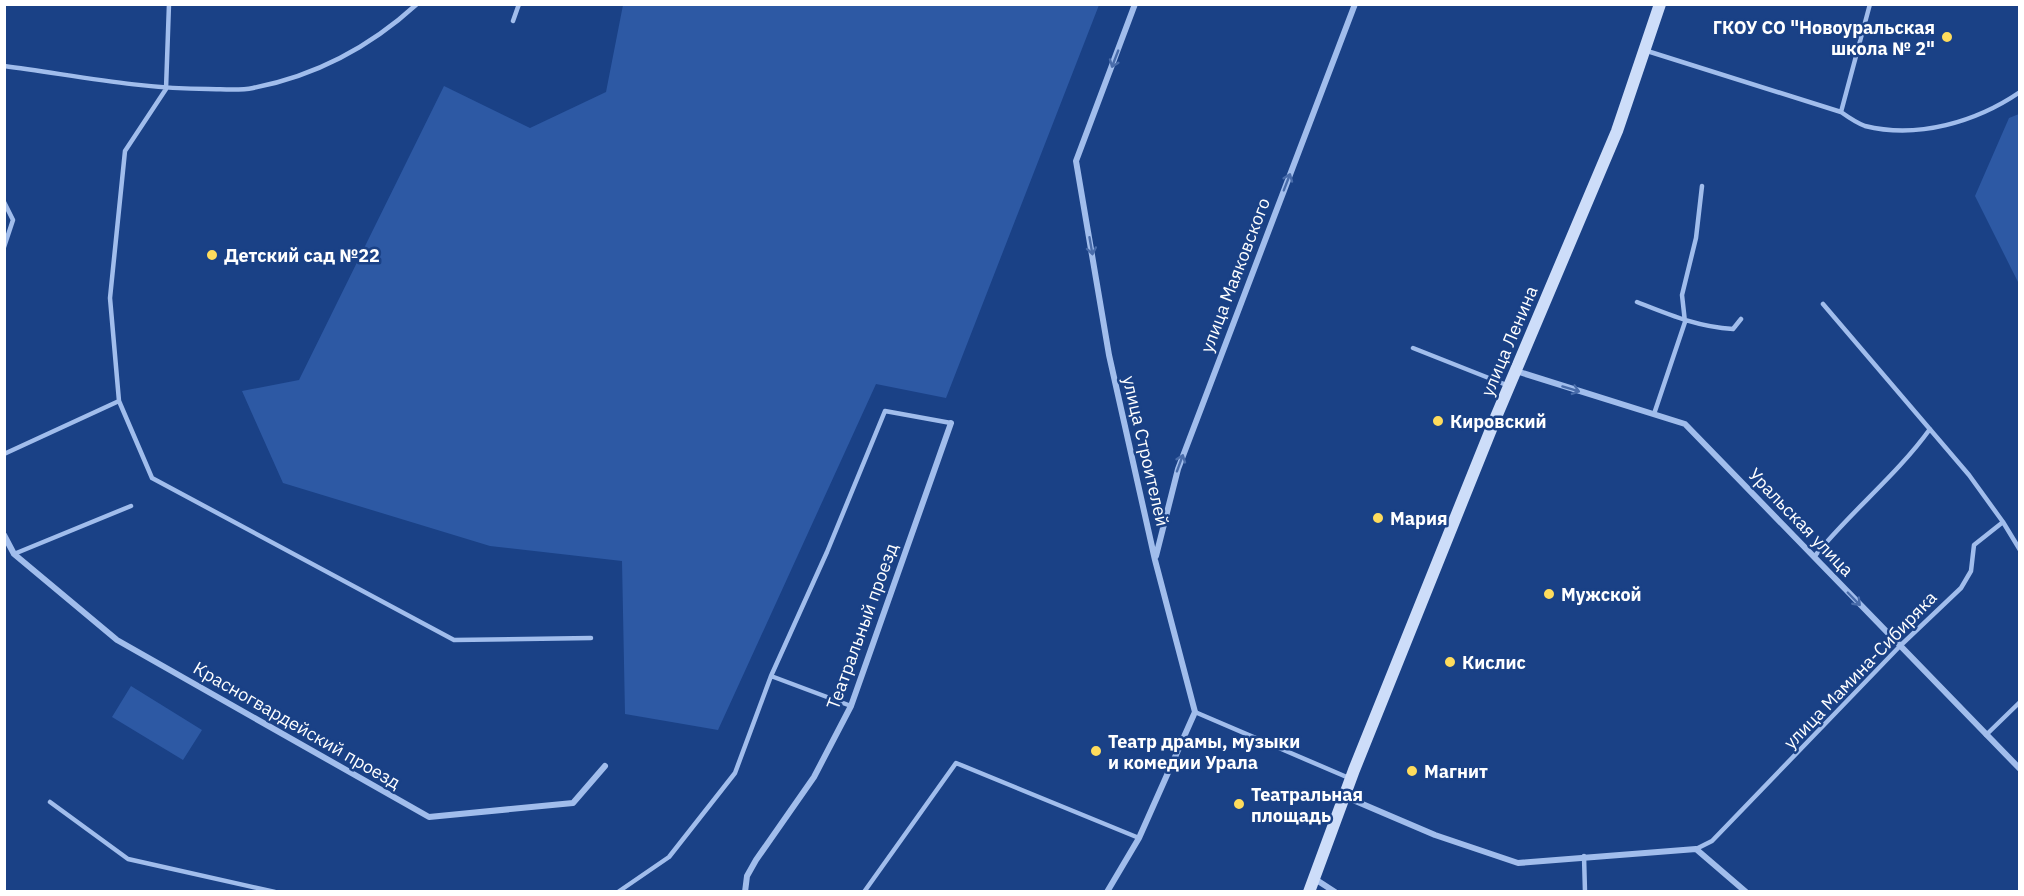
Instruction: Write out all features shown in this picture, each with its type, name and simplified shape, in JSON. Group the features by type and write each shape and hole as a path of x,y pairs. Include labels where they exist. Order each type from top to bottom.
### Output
{"main road":[{"name":"улица Ленина","path":"1309,891 1351,780 1515,371 1617,131 1660,4"}],"street":[{"name":"улица Строителей","path":"1135,4 1076,161 1109,355 1155,560 1195,712"},
{"name":"улица Маяковского","path":"1155,560 1178,469 1355,4"},
{"name":"Уральская улица","path":"1515,371 1685,424 2019,770"},
{"name":"Театральный проезд","path":"745,891 747,876 756,860 814,777 851,706 951,423"},
{"name":"Красногвардейский проезд","path":"4,535 14,554 117,640 429,817 573,803 605,766"},
{"path":"1107,891 1139,838 1195,712"},
{"path":"1346,797 1435,835 1518,863 1584,856 1696,849 1746,891"},
{"path":"1315,879 1335,891"}],"lane":[{"path":"169,4 166,89 125,151 110,298 118,401 152,478 454,639 591,638"},
{"path":"4,66 166,89 251,88 304,74 389,30 417,4"},
{"path":"513,21 519,4"},
{"path":"1841,112 1870,4"},
{"path":"1644,50 1841,112 1864,125 1912,131 1979,115 1998,107 2019,92"},
{"path":"1654,414 1685,322 1682,295 1696,238 1702,186"},
{"path":"4,202 13,220 4,247"},
{"path":"1637,302 1685,322 1733,329 1741,319"},
{"path":"1823,304 1969,475 2019,550"},
{"path":"1413,348 1509,386"},
{"path":"4,454 118,401"},
{"path":"618,891 669,857 735,773 771,676 827,552 885,411 951,423"},
{"path":"1814,557 1878,487 1908,460 1930,429"},
{"path":"14,554 131,506"},
{"name":"улица Мамина-Сибиряка","path":"1696,849 1712,842 1900,646 1961,588 1971,571 1974,545 2002,522"},
{"path":"771,676 851,706"},
{"path":"1986,735 2019,702"},
{"path":"1195,712 1351,780"},
{"path":"864,891 956,763 1139,838"},
{"path":"50,802 128,859 274,891"},
{"path":"1584,856 1585,891"}],"shaded area":[{"path":"623,5 1099,5 946,398 876,384 718,730 625,714 622,561 490,546 283,483 242,391 299,380 444,86 530,128 606,92"},
{"path":"2020,114 2019,284 1975,196 2009,118"},
{"path":"131,686 202,730 183,760 112,717"}],"place":[{"name":"ГКОУ СО \"Новоуральская школа № 2\"","path":"1947,37"},
{"name":"Детский сад №22","path":"212,255"},
{"name":"Кировский","path":"1438,421"},
{"name":"Мария","path":"1378,518"},
{"name":"Мужской","path":"1549,594"},
{"name":"Кислис","path":"1450,662"},
{"name":"Театр драмы, музыки и комедии Урала","path":"1096,751"},
{"name":"Магнит","path":"1412,771"},
{"name":"Театральная площадь","path":"1239,804"}]}
